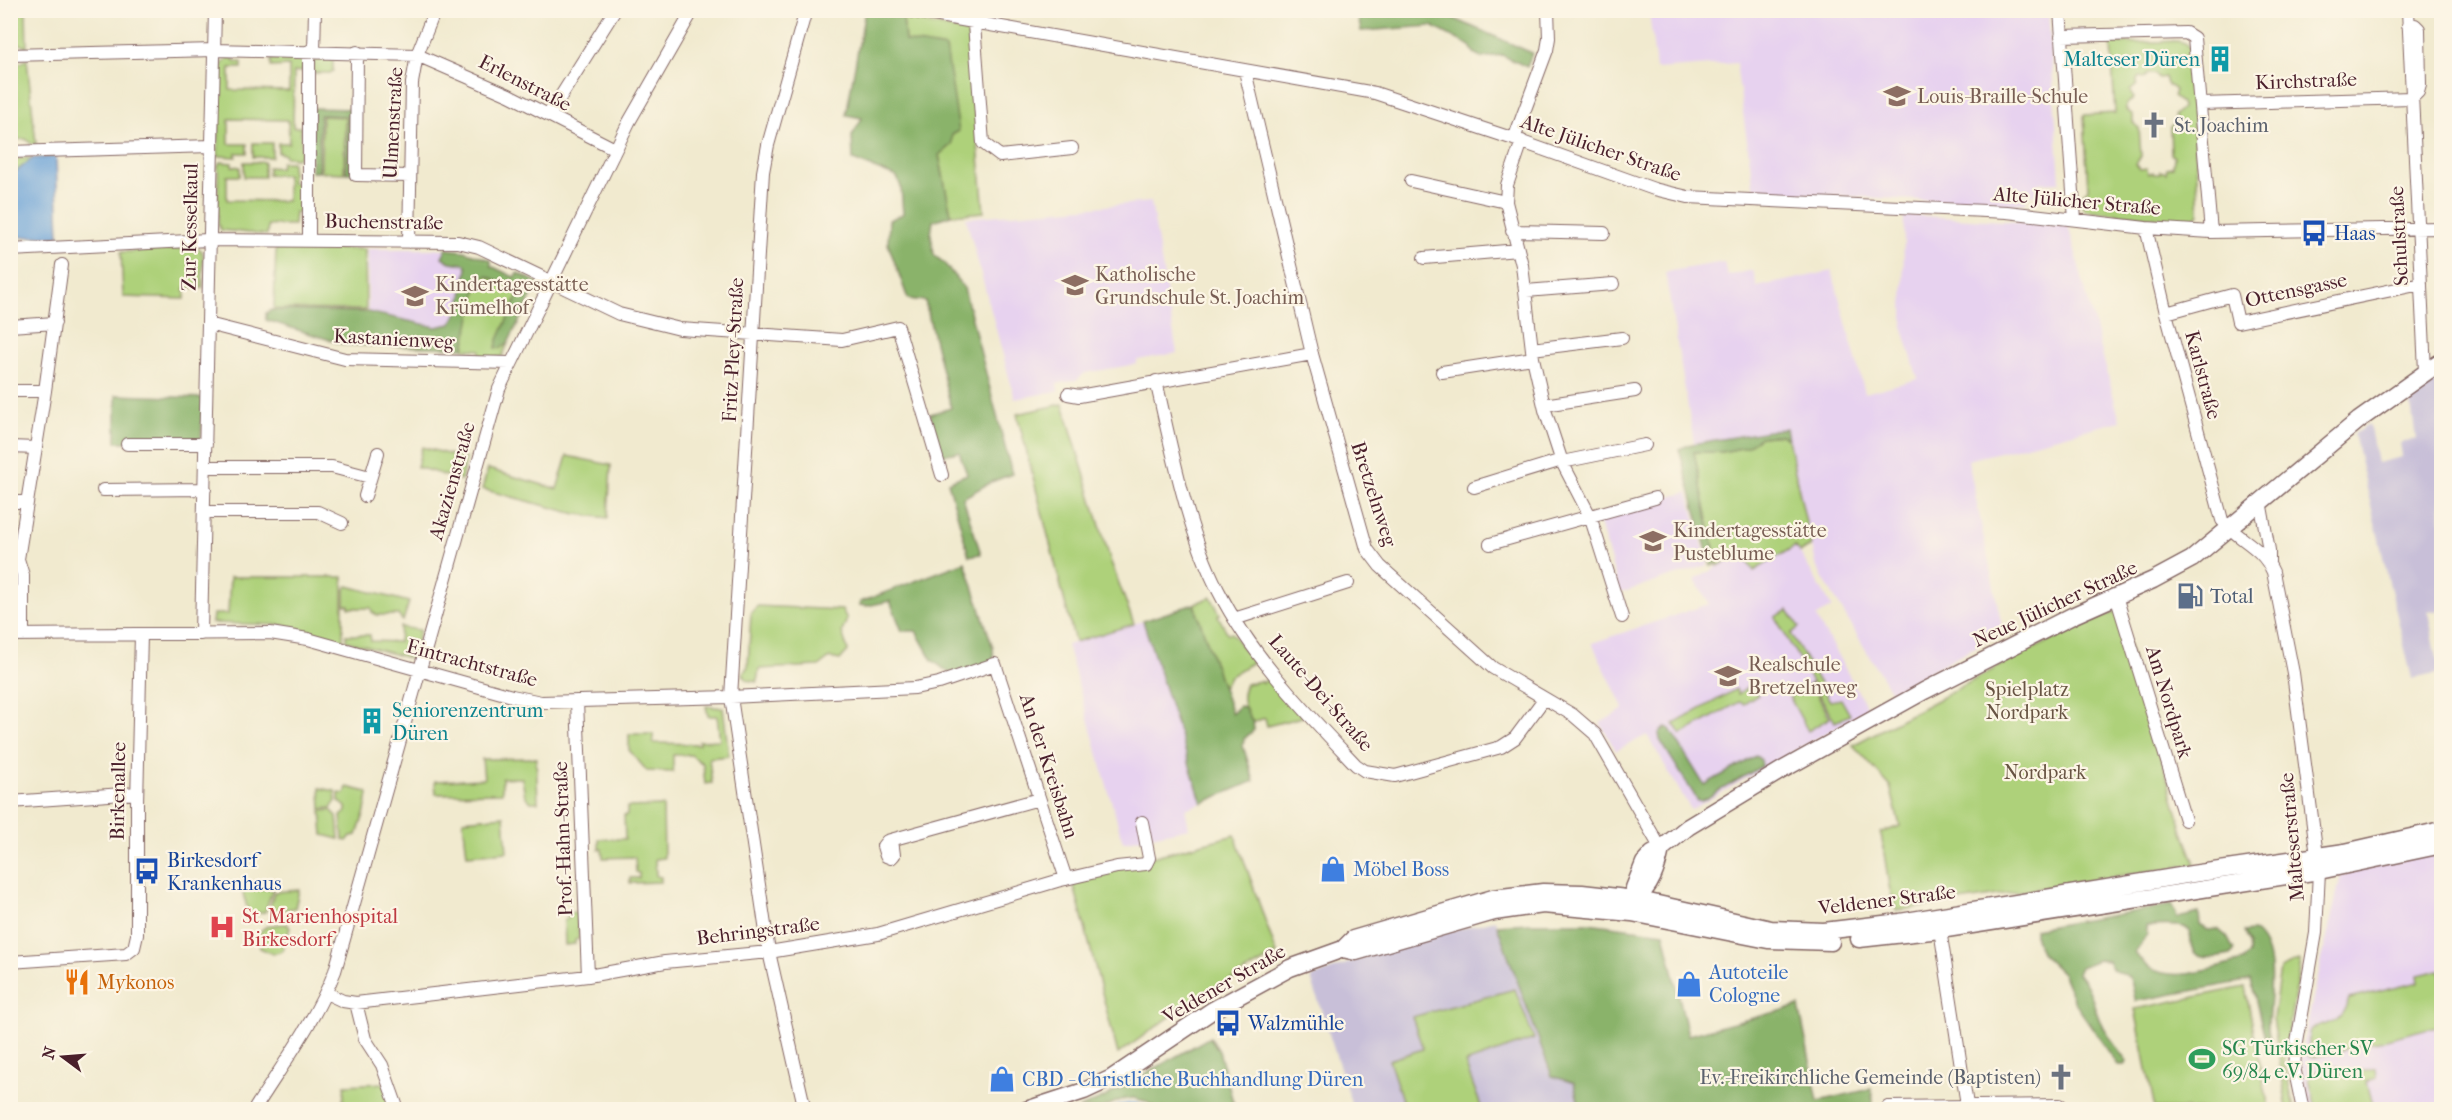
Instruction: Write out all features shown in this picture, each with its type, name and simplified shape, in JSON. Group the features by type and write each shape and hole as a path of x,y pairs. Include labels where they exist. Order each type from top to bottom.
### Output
{"street":[{"name":"Zur Kesselkaul","path":"201,634 208,240 215,10"},
{"path":"309,241 312,52 315,10"},
{"name":"Ulmenstraße","path":"409,242 412,83 417,55 435,10"},
{"path":"549,115 615,10"},
{"name":"Akazienstraße","path":"254,1110 304,1034 326,993 344,940 492,411 510,363 615,149 693,10"},
{"name":"Fritz-Pley-Straße","path":"805,1110 769,952 731,697 764,172 768,145 806,10"},
{"name":"Alte Jülicher Straße","path":"905,10 1375,93 1518,140 1654,189 1689,197 2007,212 2146,228 2211,232 2442,228"},
{"path":"1548,10 1549,38 1518,140 1507,185 1506,202 1526,291 1532,353 1544,405 1562,461 1590,516 1622,617"},
{"path":"2060,10 2075,220"},
{"name":"Schulstraße","path":"2408,10 2408,25 2415,25 2418,29 2420,85 2418,92 2412,98 2426,371"},
{"path":"974,24 983,143 1000,156 1072,148"},
{"path":"2061,36 2192,35 2195,43 2201,104 2211,232"},
{"path":"10,55 215,50 417,55"},
{"path":"357,52 356,175 410,176"},
{"name":"Erlenstraße","path":"417,55 509,95 615,149"},
{"name":"Bretzelnweg","path":"1245,71 1312,354 1367,549 1372,558 1493,668 1573,715 1595,734 1661,849"},
{"name":"Kirchstraße","path":"2201,104 2412,98"},
{"path":"10,152 211,146"},
{"path":"1412,181 1506,202"},
{"name":"Karlstraße","path":"2146,228 2166,313 2220,513 2230,529"},
{"path":"1512,231 1604,232"},
{"name":"Buchenstraße","path":"10,250 208,240 468,244 619,314 680,328 753,336 842,340 904,326 942,475"},
{"path":"1424,258 1518,250"},
{"path":"17,635 23,575 18,559 45,391 62,265"},
{"path":"1526,291 1613,284"},
{"name":"Ottensgasse","path":"2166,313 2232,295 2238,322 2421,284"},
{"path":"10,326 55,323"},
{"name":"Kastanienweg","path":"208,324 345,359 510,363"},
{"path":"1442,372 1532,353 1622,338"},
{"path":"1068,394 1078,396 1312,354"},
{"name":"Neue Jülicher Straße","path":"1661,849 1688,826 1790,765 1924,691 2074,615 2160,577 2192,559 2359,420 2442,361"},
{"name":"Laute-Dei-Straße","path":"1156,381 1192,522 1205,560 1234,619 1265,665 1356,765 1365,771 1395,776 1501,747 1515,738 1544,699"},
{"path":"10,391 45,391"},
{"path":"1544,405 1635,391"},
{"path":"127,444 206,444"},
{"path":"1474,487 1562,461 1645,445"},
{"path":"10,447 36,448"},
{"path":"365,496 378,453"},
{"path":"205,467 332,467 370,477"},
{"path":"103,490 205,489"},
{"path":"1490,544 1655,498"},
{"name":"Malteserstraße","path":"2260,501 2269,562"},
{"path":"10,502 26,502"},
{"path":"204,512 318,512 342,523"},
{"name":"Malteserstraße","path":"2230,529 2252,543 2269,562 2273,572 2293,673 2318,864 2316,933 2294,1067 2303,1110"},
{"name":"Laute-Dei-Straße","path":"1234,619 1348,583"},
{"name":"Am Nordpark","path":"2116,596 2185,820"},
{"name":"Eintrachtstraße","path":"17,635 270,633 308,639 527,700 731,697 915,688 939,683 995,664"},
{"name":"Birkenallee","path":"10,962 126,954 134,948 137,935 137,793 141,634"},
{"name":"An der Kreisbahn","path":"995,664 1066,879"},
{"name":"Prof.-Hahn-Straße","path":"577,700 588,976"},
{"path":"10,802 137,793"},
{"path":"892,840 1039,799"},
{"name":"Behringstraße","path":"326,993 344,1001 356,1003 588,976 665,962 769,952 878,934 1066,879 1117,867 1146,864 1149,858 1142,822"},
{"name":"Veldener Straße","path":"2318,864 2345,852 2442,830"},
{"name":"Veldener Straße","path":"1026,1110 1084,1091 1108,1080 1213,1010 1303,963 1343,949 1353,939 1493,898 1543,892 1582,892 1634,906 1771,929 1824,931 1939,923 2442,845"},
{"path":"1634,906 1649,884 1661,849"},
{"path":"1939,923 1967,1105"},
{"path":"356,1003 365,1040 382,1065 398,1110"},
{"path":"1888,1107 2060,1105 2066,1110"}],"shaded area":[{"name":"Louis-Braille-Schule","path":"1649,11 2048,11 2060,182 2038,183 2037,194 2026,195 2026,202 2010,205 1754,191 1736,63 1656,69"},
{"name":"Katholische Grundschule St. Joachim","path":"1151,202 1177,353 1137,360 1137,364 1085,373 1077,380 1057,384 1058,391 1015,399 966,218"},
{"path":"1904,215 2068,225 2120,421 1968,460 2003,632 1891,692 1817,568 1786,428 1694,443 1665,272 1724,262 1727,276 1753,270 1757,287 1832,271 1865,393 1918,379 1903,329"},
{"name":"Kindertagesstätte Krümelhof","path":"368,249 446,249 443,257 450,262 465,264 467,268 460,307 451,324 437,327 368,312"},
{"path":"2441,372 2441,610 2428,612 2440,673 2412,679 2354,434 2369,424 2377,463 2402,457 2400,443 2416,439 2410,397"},
{"name":"Kindertagesstätte Pusteblume","path":"1688,492 1708,565 1620,593 1598,517"},
{"name":"Realschule Bretzelnweg","path":"1796,546 1832,607 1816,617 1868,709 1691,810 1647,735 1616,751 1600,723 1624,709 1592,643 1709,604 1695,580 1742,552 1754,571"},
{"path":"1143,621 1202,803 1185,809 1189,828 1123,842 1067,645"},
{"path":"2441,851 2441,1109 2309,1110 2302,1075 2301,1052 2341,875"},
{"path":"1495,920 1551,1076 1721,1109 1349,1109 1351,1102 1311,978 1386,948"}],"green space":[{"path":"10,11 26,11 27,48 21,44 11,45"},
{"path":"865,11 903,18 905,41 946,48 959,131 952,135 952,144 939,155 951,215 933,221 931,234 934,255 944,263 964,288 1012,474 991,482 963,498 981,554 969,556 948,482 967,474 959,452 942,455 930,414 951,408 925,301 908,299 888,244 889,220 903,214 901,187 897,177 853,160 852,136 862,118 846,115"},
{"path":"1357,11 1437,11 1532,53 1527,67 1502,55 1482,58 1474,53 1470,46 1432,26 1361,31"},
{"path":"903,18 968,32 984,212 951,215 939,155 952,144 905,41"},
{"path":"2177,41 2188,47 2199,214 2194,219 2187,221 2085,210 2082,205 2081,195 2088,189 2084,115 2115,113 2111,44","holes":["2148,74 2155,74 2159,78 2165,77 2167,84 2175,90 2173,97 2181,103 2182,108 2174,115 2176,122 2170,127 2173,167 2167,168 2166,173 2160,171 2160,174 2153,174 2153,172 2148,174 2147,168 2140,169 2136,164 2141,156 2139,128 2133,123 2133,115 2126,110 2126,105 2133,98 2130,91 2137,85 2139,77 2144,78"]},
{"path":"228,58 234,58 234,62 242,62 242,68 230,68 230,90 289,91 289,66 271,67 271,59 302,59 304,71 294,72 293,127 301,127 301,154 297,158 285,157 284,154 278,153 278,143 289,143 288,120 229,119 229,144 247,144 247,153 236,153 236,157 218,156 220,81 222,64"},
{"path":"27,59 36,144 31,144 26,139 11,140 11,64 21,63"},
{"path":"315,59 333,59 333,71 312,73"},
{"path":"313,108 353,109 352,173 346,173 347,116 320,115 319,172 311,172"},
{"path":"322,116 345,117 344,173 321,172"},
{"path":"253,143 272,143 272,157 253,157"},
{"path":"33,158 13,174 15,240 11,240 10,159"},
{"path":"220,162 232,163 232,166 240,167 240,176 227,176 227,200 287,201 287,175 268,175 268,167 280,168 281,162 292,162 292,183 301,183 300,194 306,194 305,225 303,225 302,212 295,212 294,225 268,225 267,235 221,230 218,224 218,165"},
{"path":"244,162 264,162 264,177 244,177"},
{"path":"198,248 202,251 203,256 203,288 185,288 185,299 123,297 121,252"},
{"path":"276,248 365,249 366,310 274,309"},
{"path":"446,249 464,251 491,260 491,266 514,277 518,273 538,283 508,343 501,348 496,348 497,342 517,297 517,290 487,276 479,279 464,348 346,345 266,320 266,313 271,310 368,312 436,327 451,324 460,307 467,268 465,264 450,262 442,257"},
{"path":"487,276 517,290 517,297 501,348 508,343 502,357 479,357 480,350 464,349 472,302 479,278"},
{"path":"116,395 203,398 201,442 116,442"},
{"path":"1063,404 1111,562 1134,624 1075,642 1017,414"},
{"path":"1786,428 1788,439 1781,435 1761,437 1746,447 1722,452 1694,452 1717,564 1711,566 1679,449 1692,444"},
{"path":"1781,435 1788,439 1811,546 1800,552 1795,546 1754,571 1742,552 1718,566 1693,452 1722,452 1746,447 1761,437"},
{"path":"422,447 466,459 461,480 417,467"},
{"path":"567,456 611,465 608,518 576,514 482,489 488,469 557,489"},
{"path":"965,562 993,648 994,664 956,678 932,660 916,631 902,631 890,601 867,606 859,605 860,602"},
{"path":"230,577 343,577 343,641 283,625 212,623 213,614 228,614"},
{"path":"348,586 409,602 403,621 398,615 377,615 372,612 371,608 349,608 349,605 345,605 345,589"},
{"path":"1211,597 1228,634 1232,633 1253,662 1230,676 1223,688 1194,604"},
{"path":"1194,604 1232,714 1239,706 1244,707 1253,722 1254,730 1244,739 1243,746 1254,781 1202,803 1143,621"},
{"path":"757,606 842,610 847,619 842,632 848,651 840,660 830,658 819,666 759,669 757,682 747,680 743,674 748,666 751,613"},
{"path":"1788,610 1799,627 1791,634 1830,701 1841,699 1850,715 1835,722 1775,617"},
{"name":"Nordpark","path":"2118,610 2183,832 2195,864 1896,911 1889,886 1881,833 1900,826 1890,786 1853,745 2024,653"},
{"path":"400,627 420,630 412,659 346,641 346,635 370,635 371,641 399,642"},
{"path":"1269,677 1303,715 1302,717 1267,726 1265,718 1253,722 1244,704 1243,695 1246,684 1260,681 1263,683"},
{"path":"1811,683 1830,718 1808,731 1789,696"},
{"path":"1751,685 1758,695 1744,704 1739,702 1681,735 1674,724 1736,689 1738,694"},
{"path":"706,706 723,708 729,756 709,758 712,783 705,784 703,764 691,755 673,755 673,772 647,771 629,750 629,734 653,734 653,743 699,744 699,741 720,740 717,716 708,716"},
{"path":"1666,727 1670,729 1704,785 1756,756 1761,760 1762,766 1702,801 1698,801 1660,740 1659,733"},
{"path":"536,758 538,802 531,802 525,796 522,778 502,778 502,793 436,794 435,781 484,779 482,759"},
{"path":"347,787 368,794 357,835 351,836 347,841 343,840 341,816 346,812 346,807 339,801 339,793 345,794"},
{"path":"320,788 335,791 336,801 331,808 321,809"},
{"path":"663,806 664,858 655,859 656,876 661,877 661,882 630,883 630,878 639,878 639,873 636,872 635,857 603,858 602,849 599,849 599,839 625,839 624,815 627,815 627,807"},
{"path":"331,810 337,816 339,839 323,835 321,811"},
{"path":"504,816 507,852 467,855 463,820"},
{"path":"1235,835 1277,954 1184,1007 1118,1054 1072,878"},
{"path":"273,888 265,912 249,914 242,890"},
{"path":"299,890 295,908 269,911 274,892"},
{"path":"2171,905 2178,918 2199,913 2200,925 2208,930 2218,929 2227,937 2234,950 2231,955 2202,957 2192,948 2189,931 2184,927 2170,925 2146,926 2147,935 2135,952 2145,964 2156,971 2170,974 2200,972 2243,961 2249,954 2249,944 2244,932 2253,931 2267,950 2270,963 2268,1030 2270,1039 2265,1039 2251,980 2136,1001 2129,977 2113,970 2108,961 2098,960 2080,967 2077,974 2089,989 2103,1027 2127,1062 2124,1065 2118,1065 2075,1003 2062,973 2042,954 2035,939 2035,929"},
{"path":"577,912 579,939 575,940 575,944 565,945 564,919 568,919 568,913"},
{"path":"1588,923 1664,933 1688,1035 1799,1006 1818,1101 1871,1089 1874,1109 1586,1109 1579,1105 1574,1083 1552,1076 1497,925"},
{"path":"287,924 290,928 282,951 273,954 260,948 258,936 263,929"},
{"path":"2300,962 2284,1060 2294,1109 2287,1109 2273,1018 2280,969"},
{"path":"2441,970 2441,1025 2309,1057 2311,1029 2325,1025 2339,1017 2349,999 2419,982 2418,975"},
{"name":"SG Türkischer SV 69/84 e.V. Düren","path":"2245,987 2269,1109 2155,1109 2135,1009"},
{"path":"1515,989 1534,1039 1465,1063 1482,1109 1405,1109 1389,1060 1423,1049 1412,1017"},
{"path":"1210,1037 1219,1051 1235,1109 1157,1109 1145,1101 1133,1098 1121,1100 1100,1109 1078,1109 1103,1098"},
{"path":"2338,1066 2341,1076 2376,1068 2377,1078 2367,1082 2374,1109 2316,1109 2309,1079 2316,1071"},
{"path":"384,1083 393,1110 342,1110 345,1085"}],"water":[{"path":"56,157 59,236 15,237 13,174 33,158"}],"waterway":[{"path":"1109,1110 1135,1104 1149,1110"}],"place":[{"name":"Malteser Düren","path":"2220,59"},
{"name":"Louis-Braille-Schule","path":"1897,96"},
{"name":"St. Joachim","path":"2154,125"},
{"name":"Haas","path":"2314,233"},
{"name":"Katholische Grundschule St. Joachim","path":"1075,285"},
{"name":"Kindertagesstätte Krümelhof","path":"415,296"},
{"name":"Kindertagesstätte Pusteblume","path":"1653,541"},
{"name":"Total","path":"2190,596"},
{"name":"Realschule Bretzelnweg","path":"1728,676"},
{"name":"Seniorenzentrum Düren","path":"372,721"},
{"name":"Möbel Boss","path":"1333,869"},
{"name":"Birkesdorf Krankenhaus","path":"147,871"},
{"name":"St. Marienhospital Birkesdorf","path":"222,927"},
{"name":"Mykonos","path":"77,982"},
{"name":"Autoteile Cologne","path":"1689,984"},
{"name":"Walzmühle","path":"1228,1023"},
{"name":"SG Türkischer SV 69/84 e.V. Düren","path":"2202,1059"},
{"name":"Ev.-Freikirchliche Gemeinde (Baptisten)","path":"2061,1077"},
{"name":"CBD - Christliche Buchhandlung Düren","path":"1002,1079"}],"park label":[{"name":"Spielplatz Nordpark","path":"2027,700"}]}
